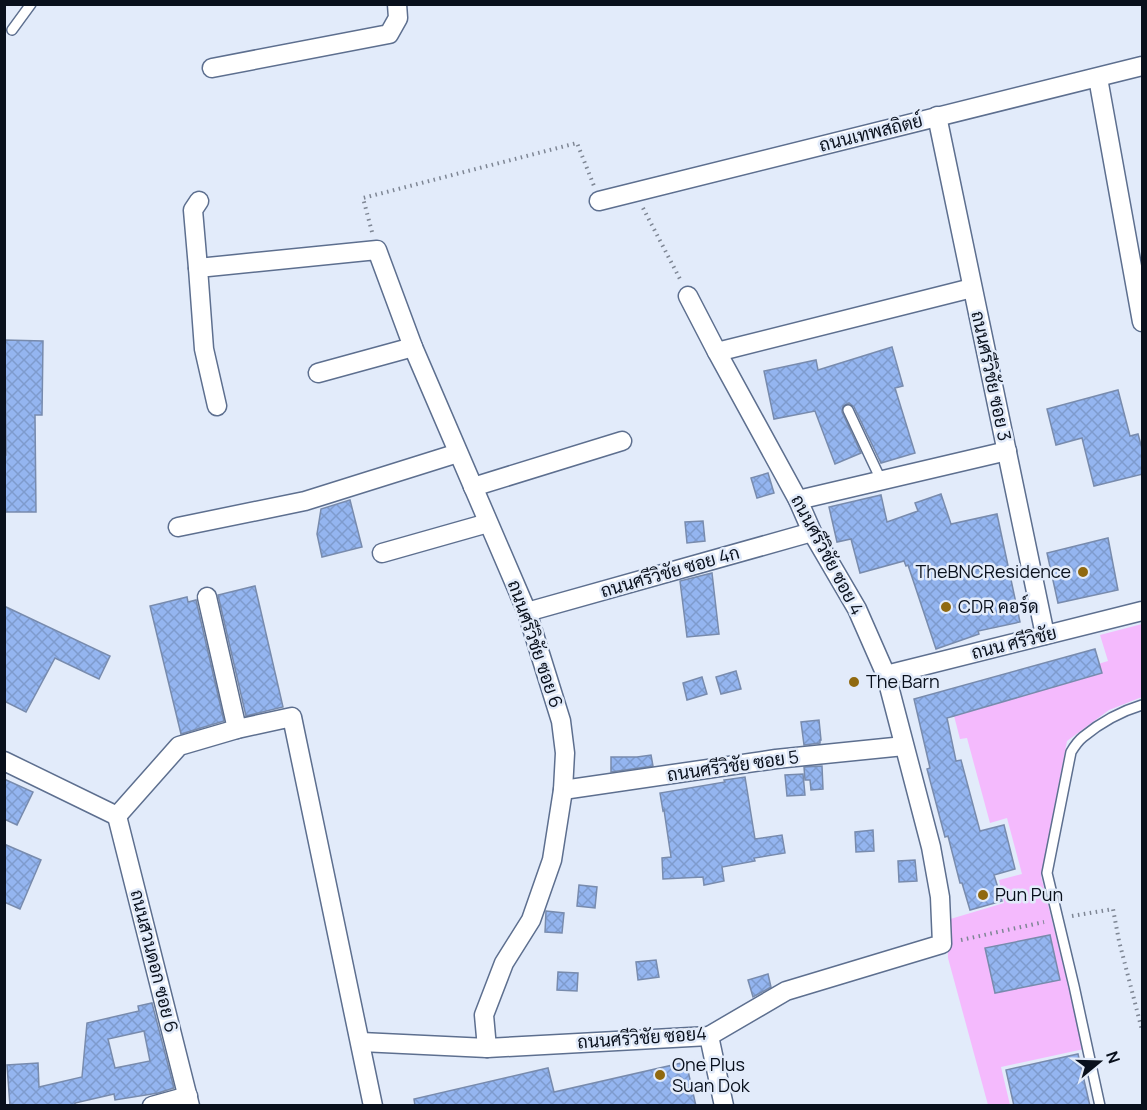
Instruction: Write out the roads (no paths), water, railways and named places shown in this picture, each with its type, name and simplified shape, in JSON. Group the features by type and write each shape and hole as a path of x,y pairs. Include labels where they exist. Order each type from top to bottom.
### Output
{"street":[{"path":"212,68 390,34 398,18 396,4"},
{"name":"ถนนเทพสถิตย์","path":"599,201 1143,66"},
{"path":"1098,78 1143,322"},
{"name":"ถนนศรีวิชัย ซอย 3","path":"937,116 1045,635"},
{"path":"199,201 193,210 204,349 217,406"},
{"name":"ถนนศรีวิชัย ซอย 6","path":"198,268 377,250 412,347 527,612 561,722 565,753 563,790 552,860 531,920 504,963 484,1015 487,1048"},
{"path":"717,352 972,288"},
{"name":"ถนนศรีวิชัย ซอย 4","path":"688,296 798,500 812,532 857,609 886,675 933,857 940,897 942,944"},
{"path":"318,373 412,347"},
{"path":"473,487 621,441"},
{"path":"798,500 1007,451"},
{"path":"178,527 305,501 458,453"},
{"path":"382,553 489,523"},
{"name":"ถนนศรีวิชัย ซอย 4ก","path":"527,612 812,532"},
{"path":"207,597 237,729"},
{"name":"ถนน ศรีวิชัย","path":"886,675 1143,611"},
{"path":"4,761 117,816 179,746 237,729 292,717 374,1106"},
{"name":"ถนนศรีวิชัย ซอย 5","path":"563,790 776,759 904,746"},
{"name":"ถนนสวนดอก ซอย 6","path":"117,816 189,1101"},
{"name":"ถนนศรีวิชัย ซอย4","path":"361,1042 487,1048 709,1036 786,991 942,944"},
{"path":"709,1036 724,1106"},
{"path":"152,1106 189,1101"}],"lane":[{"path":"12,30 32,4"},
{"path":"848,410 881,480"},
{"path":"1100,1106 1047,873 1071,752 1081,738 1095,728 1127,710 1143,705"}],"place":[{"name":"TheBNCResidence","path":"1083,572"},
{"name":"CDR คอร์ด","path":"946,607"},
{"name":"The Barn","path":"854,682"},
{"name":"Pun Pun","path":"983,895"},
{"name":"One Plus Suan Dok","path":"660,1075"}]}
